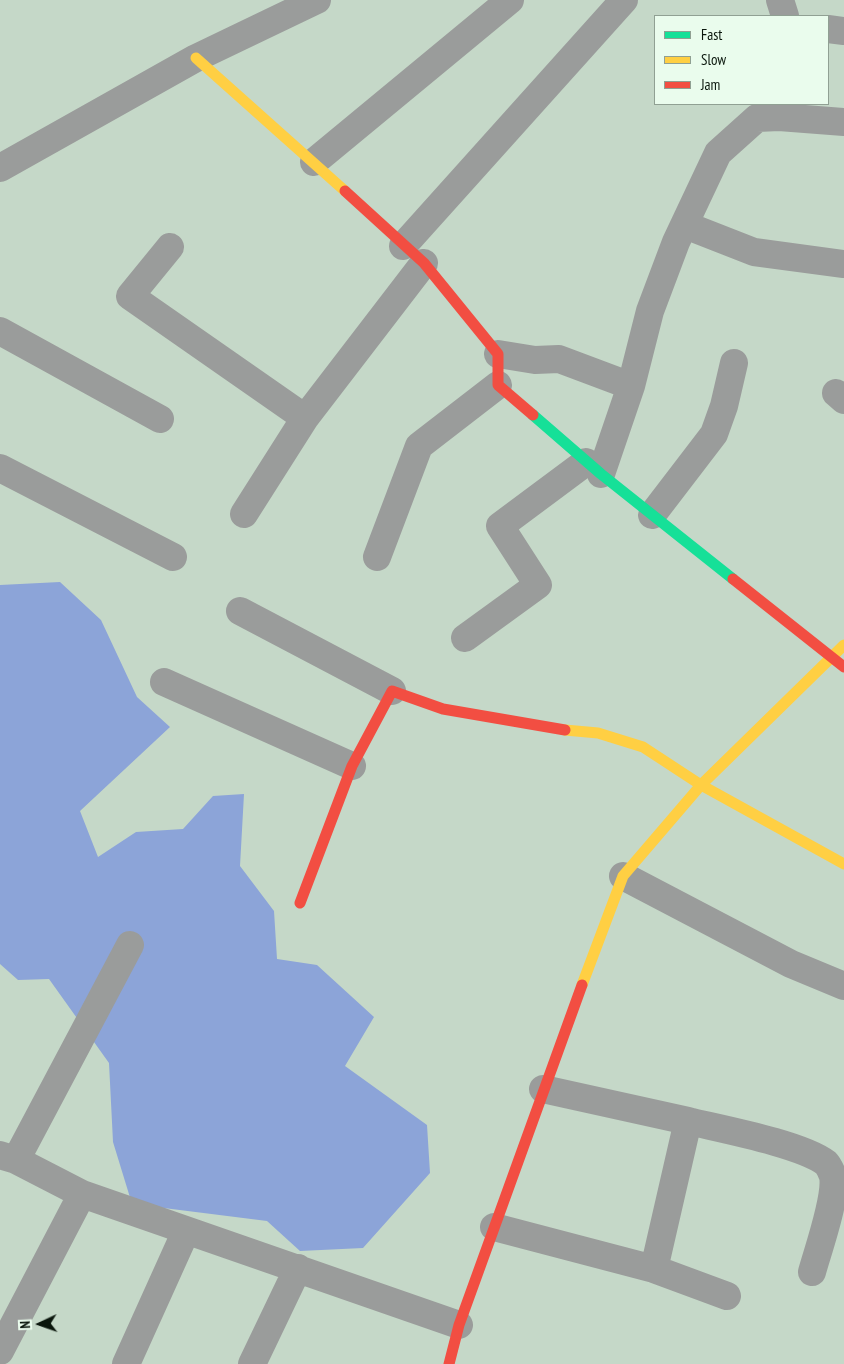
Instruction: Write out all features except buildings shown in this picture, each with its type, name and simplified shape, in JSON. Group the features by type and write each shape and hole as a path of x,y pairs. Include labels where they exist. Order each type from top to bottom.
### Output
{"street":[{"path":"314,162 510,0"},
{"path":"403,246 624,0"},
{"path":"780,0 785,15"},
{"path":"0,168 196,58 315,1"},
{"path":"829,29 844,31"},
{"path":"196,58 314,162 403,246 424,263 498,354 498,385 593,468 844,667"},
{"path":"465,638 538,584 500,526 593,468 631,386 650,310 685,225 718,153 757,118 779,117 844,122"},
{"path":"685,225 754,252 844,264"},
{"path":"170,247 130,296 305,418"},
{"path":"244,514 305,418 424,263"},
{"path":"0,331 160,419"},
{"path":"498,354 535,360 560,359 584,366 631,386"},
{"path":"652,515 714,434 724,406 734,363"},
{"path":"377,557 419,446 498,385"},
{"path":"0,468 173,557"},
{"path":"240,611 392,691 443,710 549,728 598,733 643,747 702,785 844,864"},
{"path":"449,1364 459,1325 543,1089 623,876 702,785 844,645"},
{"path":"164,682 352,766"},
{"path":"300,903 352,766 392,691"},
{"path":"623,876 791,964 844,986"},
{"path":"130,945 8,1158 82,1194 459,1325"},
{"path":"543,1089 688,1121 794,1149 828,1164 833,1177 832,1197 812,1272"},
{"path":"654,1269 688,1121"},
{"path":"0,1351 82,1194"},
{"path":"494,1228 654,1269 727,1296"},
{"path":"126,1364 186,1231"},
{"path":"252,1364 298,1268"}],"water":[{"path":"60,582 101,620 137,697 170,727 80,811 98,857 136,832 183,829 213,796 244,794 240,866 274,911 277,959 317,965 374,1017 345,1066 427,1125 430,1173 363,1248 300,1251 267,1221 132,1204 113,1142 109,1063 49,979 18,980 0,964 0,585"}],"traffic: fast":[{"path":"533,415 601,474 733,579"}],"traffic: slow":[{"path":"196,58 345,191"},
{"path":"582,985 623,876 701,785 844,645"},
{"path":"565,730 598,733 643,747 701,785 844,864"}],"traffic: jam":[{"path":"345,191 424,263 498,354 498,385 533,415"},
{"path":"733,579 844,667"},
{"path":"300,903 352,766 392,691 443,709 565,730"},
{"path":"449,1364 459,1325 582,985"}]}
